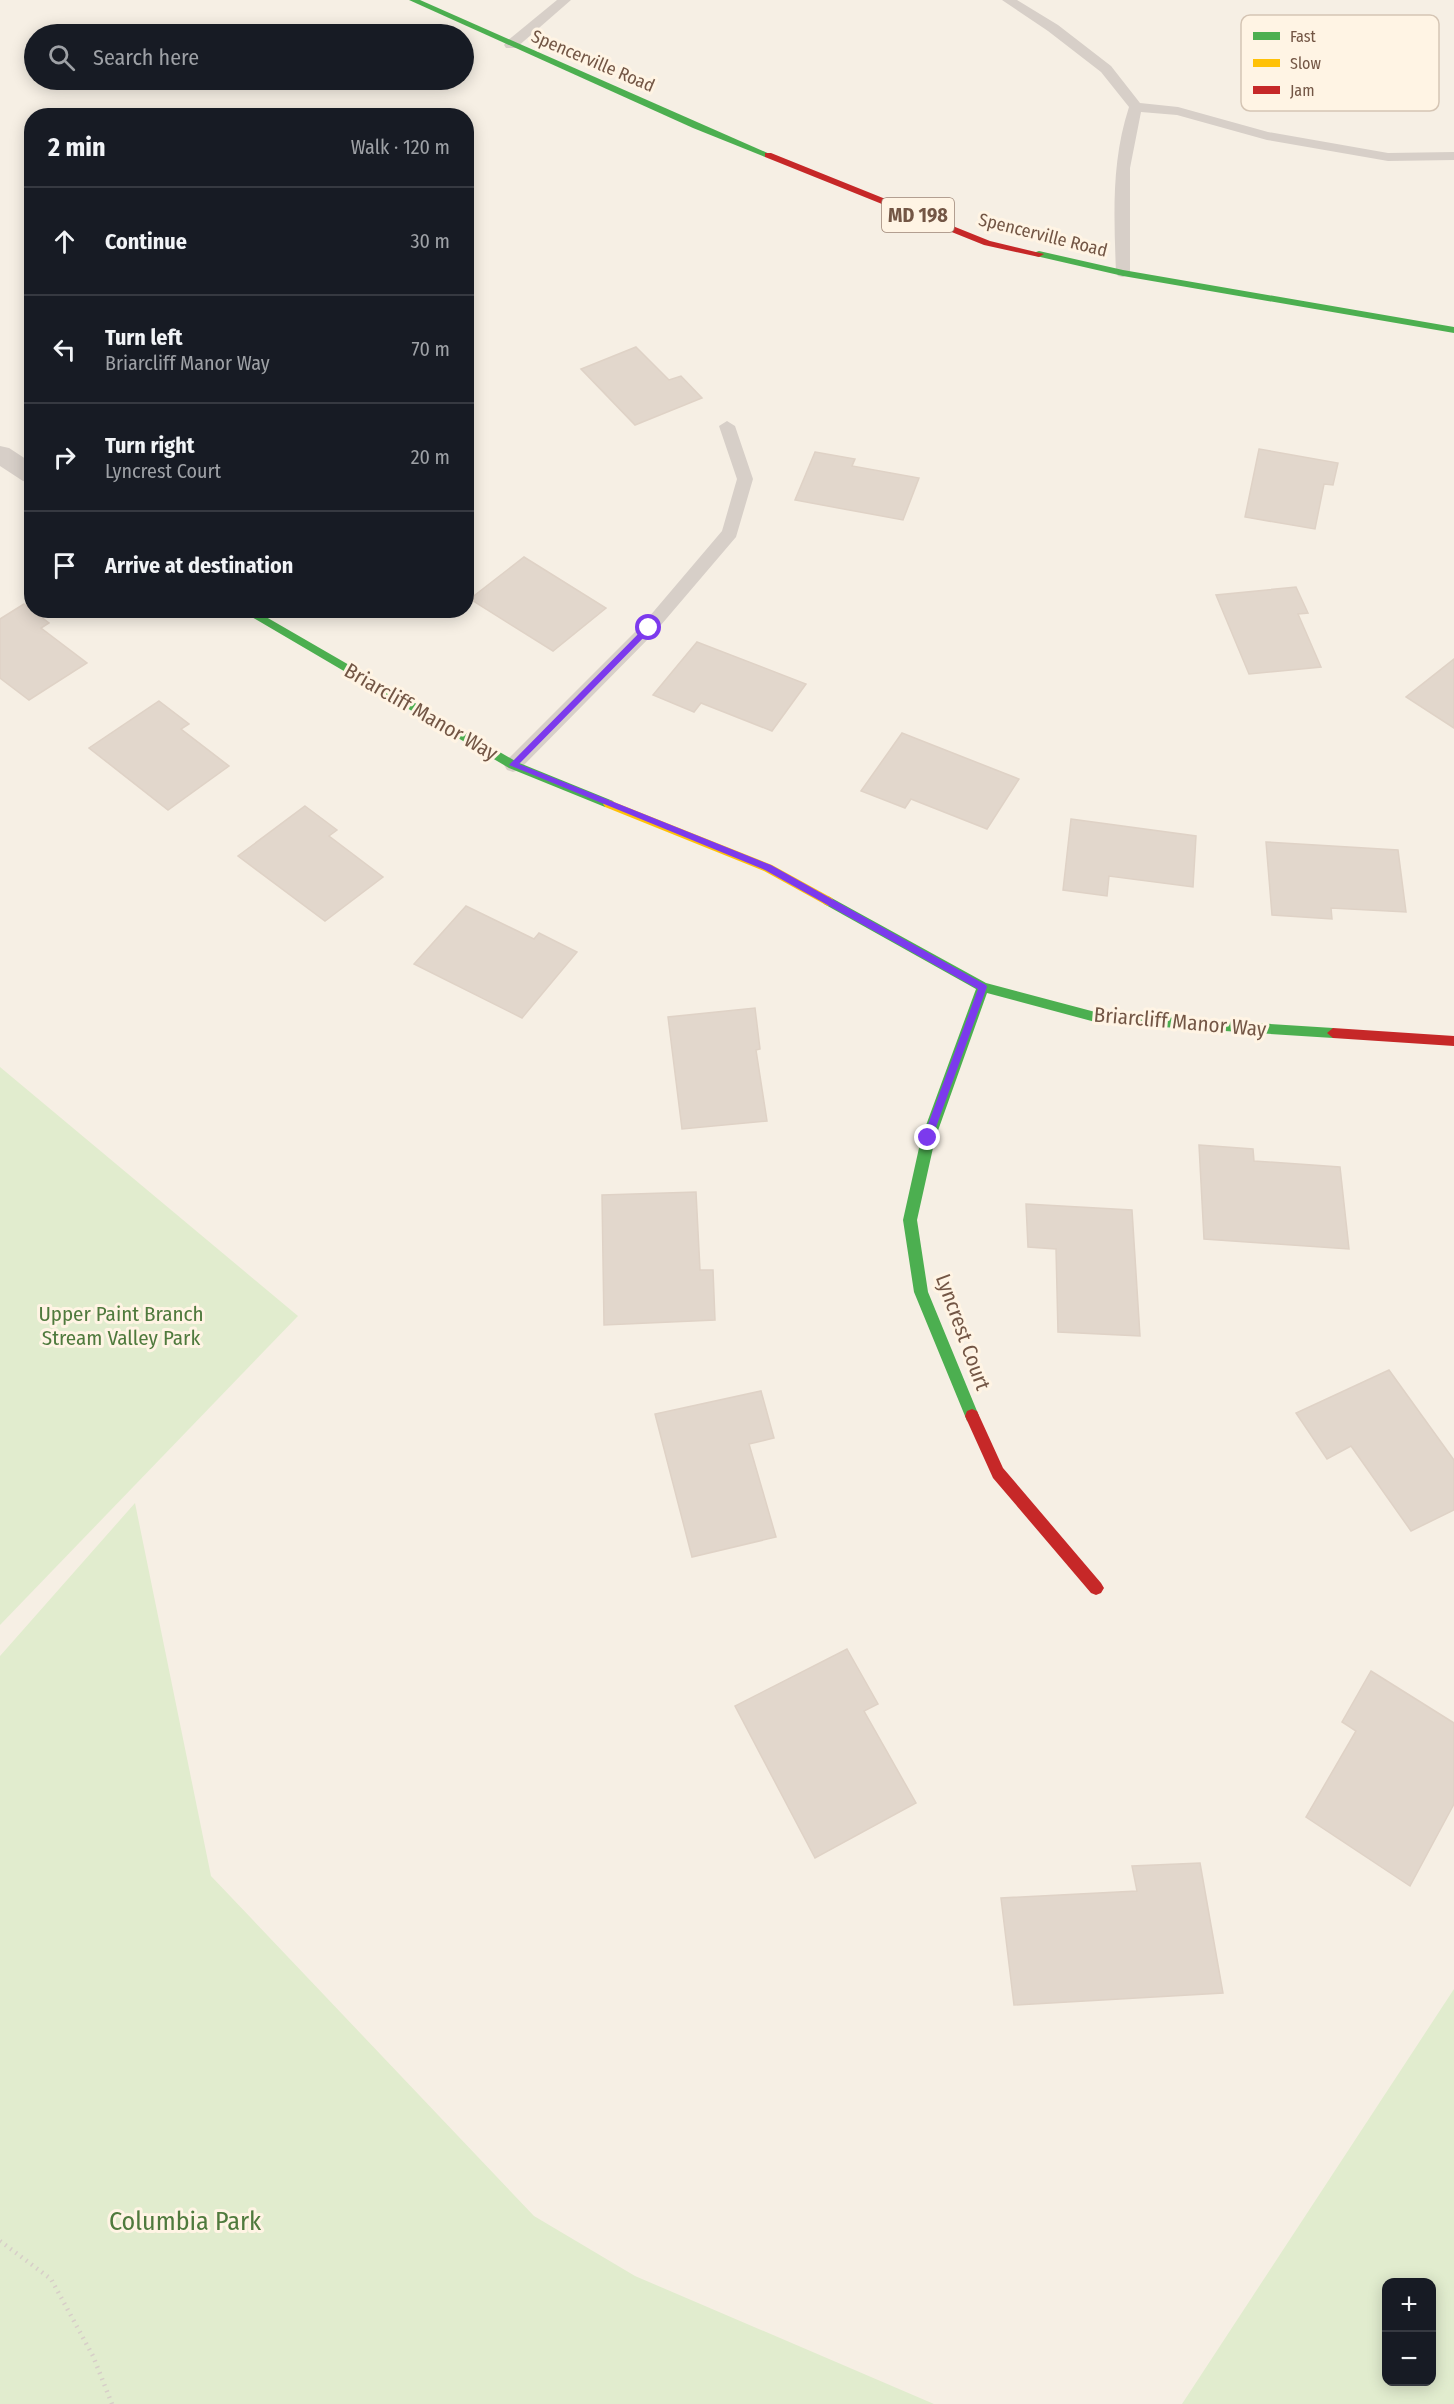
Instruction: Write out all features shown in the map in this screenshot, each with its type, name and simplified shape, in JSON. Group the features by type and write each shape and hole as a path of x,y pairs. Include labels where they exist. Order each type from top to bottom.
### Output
{"street":[{"name":"Spencerville Road","path":"413,0 465,24"},
{"name":"Spencerville Road","path":"474,28 696,126 987,243 1123,273 1454,330"},
{"path":"0,454 24,470"},
{"name":"Briarcliff Manor Way","path":"260,618 513,765 768,868 983,987 1099,1018 1454,1041"},
{"name":"Lyncrest Court","path":"983,987 928,1138 910,1220 921,1292 998,1473 1096,1588"}],"lane":[{"path":"511,45 566,0"},
{"path":"1008,0 1053,28 1106,69 1136,106 1178,111 1267,136 1388,157 1454,156"},
{"path":"1123,273 1121,197 1128,126 1136,106"},
{"path":"513,765 649,628 730,533 745,479 727,426"}],"path":[{"path":"0,2241 51,2279 93,2356 112,2404"}],"green space":[{"name":"Upper Paint Branch Stream Valley Park","path":"0,1067 298,1316 0,1625"},
{"name":"Columbia Park","path":"135,1503 211,1876 534,2216 635,2276 934,2404 0,2404 0,1656"},
{"path":"1454,1989 1454,2404 1182,2404"}],"building":[{"path":"636,347 669,380 681,376 702,398 635,425 581,369"},
{"path":"1259,449 1338,463 1333,485 1324,484 1315,529 1245,517"},
{"path":"815,452 855,459 852,466 919,478 903,520 795,500"},
{"path":"524,557 606,608 553,651 474,602 474,596"},
{"path":"1296,587 1308,613 1298,614 1321,667 1249,674 1216,595"},
{"path":"24,604 24,618 42,618 49,623 41,628 87,663 29,700 0,678 0,619"},
{"path":"697,642 806,684 772,731 701,703 694,712 653,695"},
{"path":"1454,659 1454,728 1406,697"},
{"path":"159,701 189,724 181,729 229,766 168,810 89,748"},
{"path":"902,733 1019,779 987,829 911,799 905,808 861,791"},
{"path":"305,806 337,830 329,836 383,877 325,921 238,856"},
{"path":"1071,819 1196,836 1193,887 1109,876 1107,896 1063,890"},
{"path":"1266,842 1398,850 1406,912 1331,908 1332,919 1272,915"},
{"path":"466,906 534,939 539,933 577,952 522,1018 414,964"},
{"path":"755,1008 760,1049 756,1050 767,1121 682,1129 668,1017"},
{"path":"1199,1145 1253,1149 1254,1161 1340,1167 1349,1249 1204,1239"},
{"path":"696,1192 700,1270 713,1270 715,1320 604,1325 602,1195"},
{"path":"1026,1204 1132,1210 1140,1336 1058,1332 1056,1249 1028,1247"},
{"path":"1389,1370 1454,1460 1454,1510 1411,1531 1351,1446 1327,1459 1296,1413"},
{"path":"761,1391 774,1438 749,1444 776,1537 692,1557 655,1414"},
{"path":"847,1649 878,1704 864,1711 916,1803 815,1858 735,1706"},
{"path":"1371,1671 1454,1723 1454,1804 1410,1886 1306,1817 1356,1731 1342,1722"},
{"path":"1200,1863 1223,1993 1014,2005 1001,1898 1137,1891 1132,1866"}],"traffic: fast":[{"path":"413,0 467,24"},
{"path":"474,27 696,126 768,155"},
{"path":"1039,254 1123,273 1454,330"},
{"path":"259,618 513,765 609,804"},
{"path":"828,901 983,987 1099,1018 1333,1033"},
{"path":"972,1416 921,1292 910,1220 928,1139 983,987"}],"traffic: slow":[{"path":"609,804 768,868 828,901"}],"traffic: jam":[{"path":"768,155 987,243 1039,254"},
{"path":"1333,1033 1454,1041"},
{"path":"972,1416 998,1473 1096,1588"}],"route":[{"path":"649,628 513,765 768,868 983,987 928,1138"}]}
